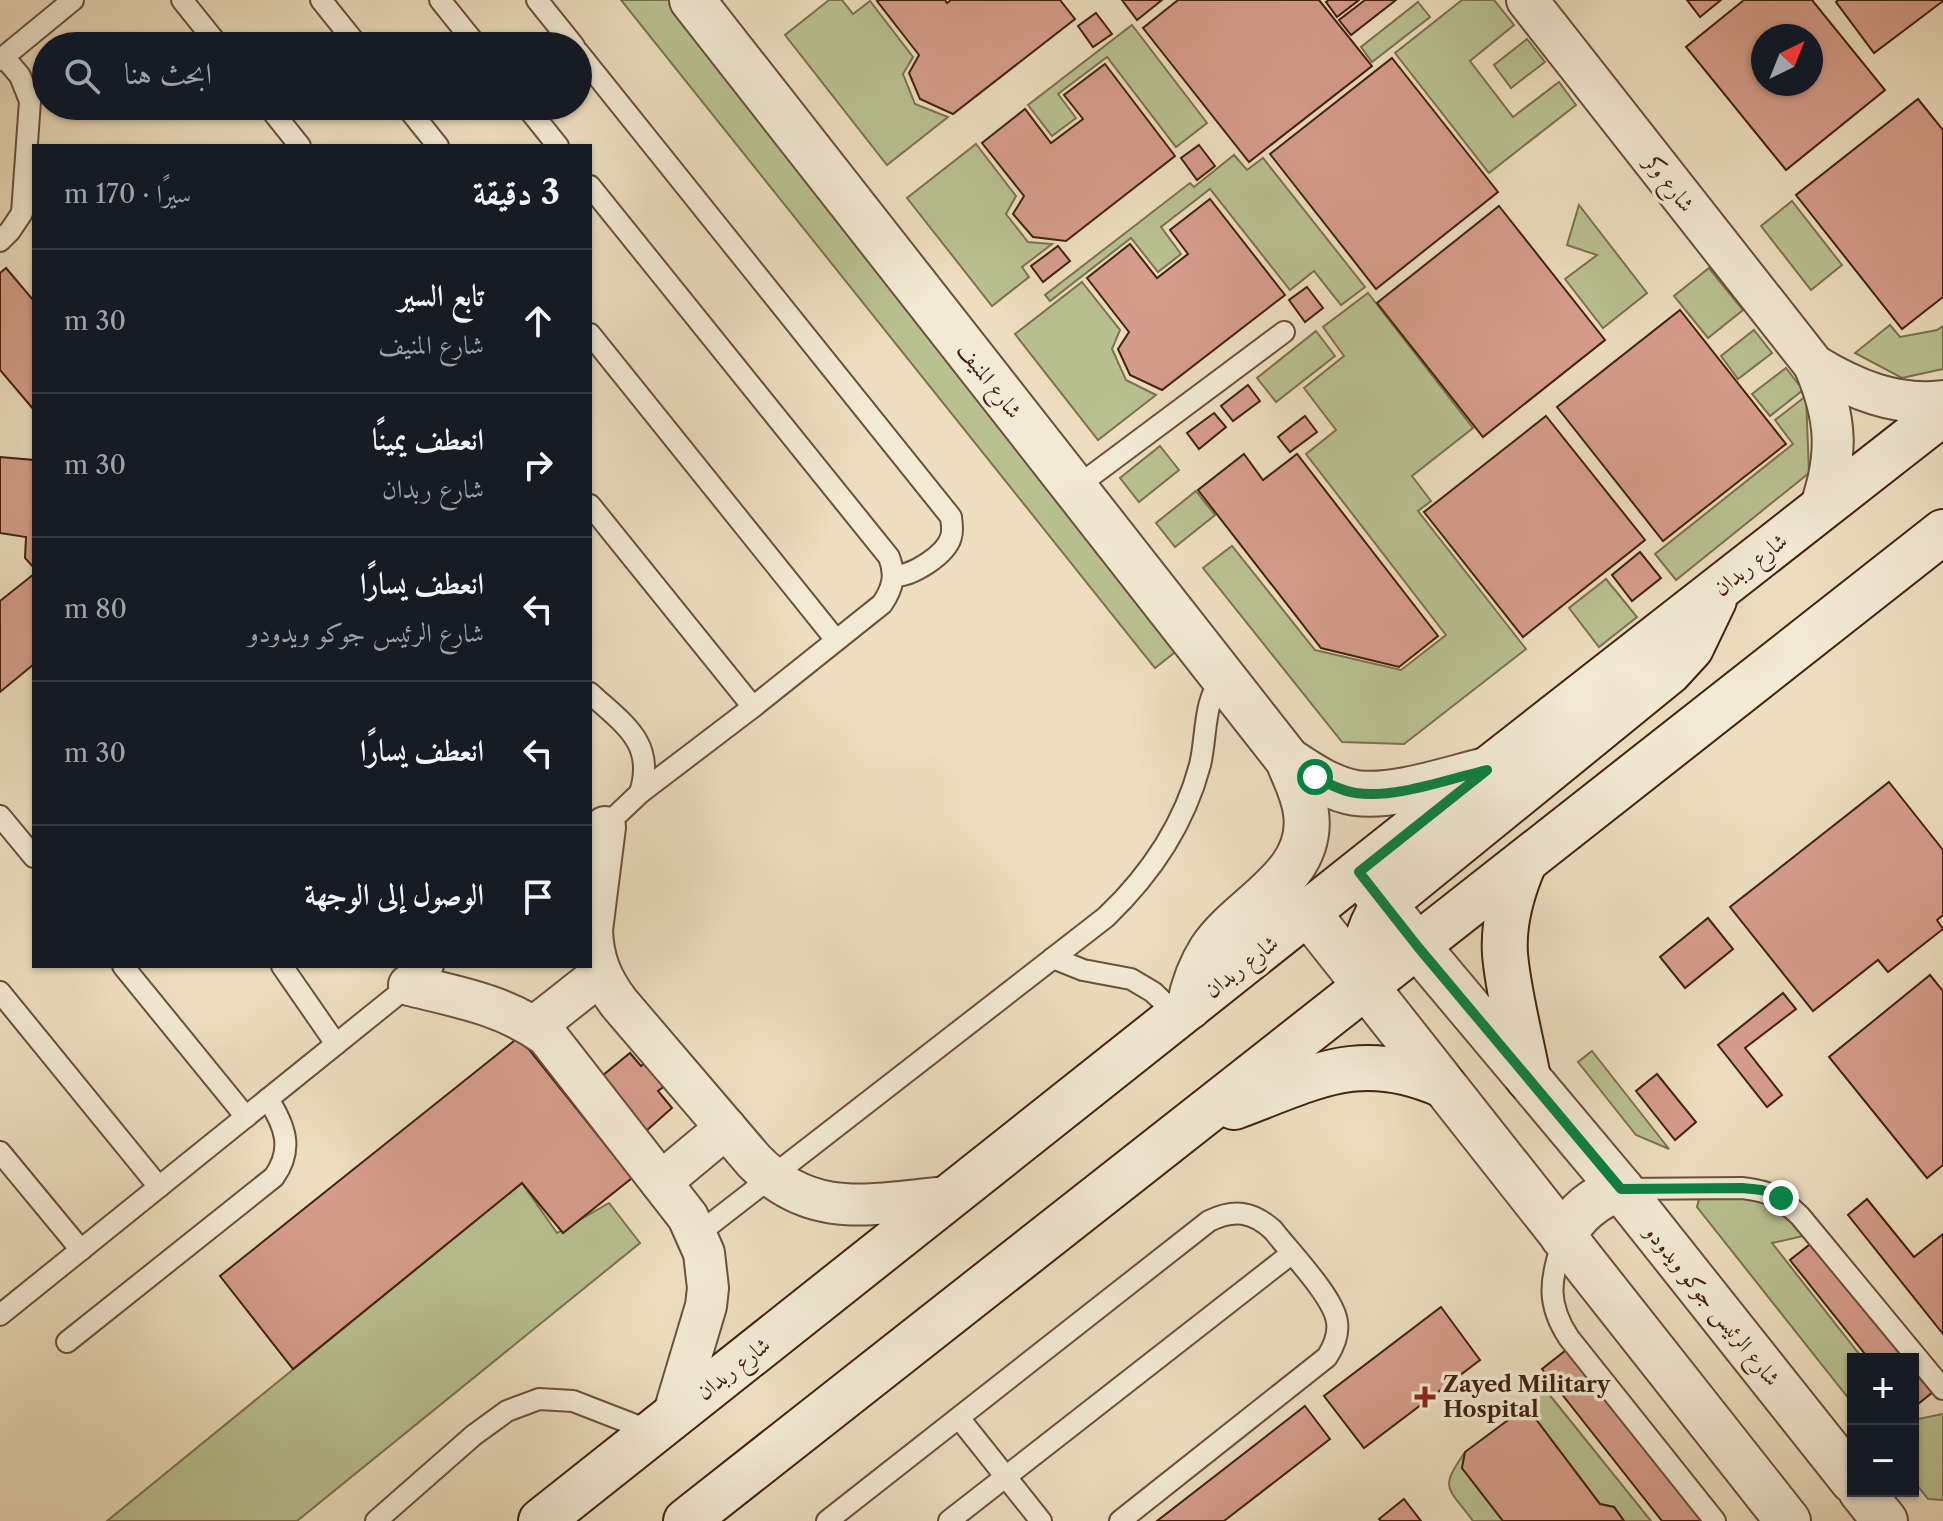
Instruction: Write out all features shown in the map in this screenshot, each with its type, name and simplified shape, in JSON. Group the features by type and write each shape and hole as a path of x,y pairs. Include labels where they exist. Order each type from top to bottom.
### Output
{"main road":[{"name":"شارع المنيف","path":"692,0 1288,760 1303,795 1307,816 1306,836 1299,856 1289,872 1212,949 1184,1011"},
{"name":"شارع ربدان","path":"541,1521 1308,913 1371,888 1487,770 1943,413"},
{"path":"686,1521 1943,532"},
{"path":"1367,986 1363,965 1365,942 1372,921 1371,888 1669,672 1691,648 1720,587"},
{"name":"شارع المنيف","path":"1288,760 1335,787 1356,793 1396,791 1487,770"},
{"path":"1524,863 1513,889 1505,954 1528,1078"},
{"name":"شارع الرئيس جوكو ويدودو","path":"1371,888 1621,1189 1847,1473"},
{"path":"1308,913 1788,1521"},
{"path":"1194,1122 1329,1072 1350,1068 1396,1068 1443,1085"},
{"path":"1563,1237 1586,1206 1621,1189"},
{"path":"1866,1497 1885,1521"}],"street":[{"name":"شارع وكر","path":"1527,0 1814,365 1831,412 1834,437 1833,462 1819,511"},
{"name":"شارع وكر","path":"1814,365 1872,394 1910,401 1943,401"},
{"path":"598,833 592,930 600,975 619,1003 771,1179 813,1201 833,1204 950,1197"},
{"path":"534,1027 600,975"},
{"path":"421,976 499,1008 534,1027 556,1047 698,1234 707,1271 706,1306 663,1424"},
{"path":"661,1182 726,1128"}],"lane":[{"path":"34,32 73,0"},
{"path":"182,0 208,32"},
{"path":"321,0 347,32"},
{"path":"440,0 466,32"},
{"path":"537,0 563,32"},
{"path":"0,241 22,213 30,101 20,76 2,58 32,33"},
{"path":"592,69 951,517 952,536 941,552 910,574 893,576"},
{"path":"279,120 298,144"},
{"path":"417,120 436,144"},
{"path":"537,120 556,144"},
{"path":"592,188 889,557 893,576 892,586 882,604 640,793 598,833"},
{"path":"1075,488 1284,332"},
{"path":"592,336 836,640"},
{"path":"592,507 753,707"},
{"path":"698,1234 1114,909 1155,863 1171,835 1199,769 1207,734 1210,697 1223,677"},
{"path":"592,695 635,736 645,764 640,793"},
{"path":"0,816 32,855"},
{"path":"1053,958 1083,970 1131,979 1184,1011"},
{"path":"125,968 246,1117"},
{"path":"283,968 336,1044"},
{"path":"0,1314 421,976"},
{"path":"0,992 159,1187"},
{"path":"67,1342 274,1177 285,1157 286,1143 279,1117 268,1099"},
{"path":"0,1152 81,1250"},
{"path":"1621,1189 1742,1188 1762,1190 1781,1198 1800,1216 1943,1389"},
{"path":"827,1521 1209,1221 1235,1212 1249,1214 1262,1220 1334,1309 1338,1332 1334,1345 1327,1357 1120,1521"},
{"path":"1563,1237 1551,1286 1555,1314 1569,1338 1715,1521"},
{"path":"949,1521 1291,1254"},
{"path":"376,1521 474,1435 507,1411 539,1399 573,1401 663,1424"},
{"path":"959,1418 1041,1521"}],"green space":[{"path":"621,0 669,0 1184,645 1155,668"},
{"path":"829,0 842,0 853,14 870,1 913,57 903,74 915,104 948,117 887,165 785,35"},
{"path":"1462,0 1494,0 1514,25 1470,61 1513,117 1559,82 1576,105 1489,173 1395,53"},
{"path":"1418,2 1430,17 1372,62 1361,47"},
{"path":"1132,25 1207,123 1176,147 1107,57 1058,94 1076,118 1052,136 1028,105"},
{"path":"1527,39 1545,62 1511,88 1494,65"},
{"path":"976,144 1016,196 1006,214 1028,242 1052,244 1022,267 1029,277 992,306 907,198"},
{"path":"1234,155 1247,170 1263,158 1365,287 1341,305 1314,271 1290,290 1210,189 1161,227 1181,254 1158,272 1131,238 1050,301 1045,295 1190,183 1194,187"},
{"path":"1792,201 1842,265 1811,290 1761,226"},
{"path":"1579,205 1647,293 1603,328 1565,279 1597,255 1567,245"},
{"path":"1709,268 1743,310 1708,338 1674,296"},
{"path":"1082,282 1120,330 1112,349 1126,380 1156,395 1098,440 1015,334"},
{"path":"1368,293 1473,428 1412,476 1431,501 1418,511 1526,649 1404,744 1342,742 1203,568 1232,546 1315,650 1401,670 1446,635 1306,454 1336,430 1304,388 1344,356 1323,327"},
{"path":"1890,325 1900,337 1943,326 1943,369 1902,378 1855,353"},
{"path":"1754,330 1772,353 1738,379 1721,356"},
{"path":"1316,331 1335,356 1276,402 1257,378"},
{"path":"1786,368 1803,390 1770,416 1752,394"},
{"path":"1806,396 1809,473 1676,580 1655,554 1793,444 1775,420"},
{"path":"1160,446 1179,470 1139,502 1120,478"},
{"path":"1196,491 1215,515 1175,547 1156,523"},
{"path":"1606,579 1637,617 1599,647 1569,608"},
{"path":"1592,1051 1669,1149 1636,1135 1578,1062"},
{"path":"522,1183 557,1233 609,1203 640,1243 297,1521 107,1521"},
{"path":"1707,1195 1767,1201 1788,1211 1808,1235 1772,1243 1858,1353 1847,1353 1847,1396 1697,1207 1699,1199"},
{"path":"1544,1388 1651,1521 1624,1521 1614,1507 1600,1504 1535,1418 1519,1412"},
{"path":"1943,1414 1943,1500 1928,1499 1919,1488 1919,1419"},
{"path":"1465,1452 1462,1468 1503,1521 1473,1521 1452,1494 1449,1481"}],"building":[{"path":"879,0 945,0 947,3 951,0 1060,0 1075,19 953,114 920,99 909,73 919,55"},
{"path":"1122,0 1162,0 1137,20"},
{"path":"1178,0 1319,0 1372,66 1249,162 1143,28"},
{"path":"1359,0 1337,17 1326,2"},
{"path":"1365,0 1396,0 1351,35 1339,20"},
{"path":"1687,0 1721,0 1700,17"},
{"path":"1744,0 1812,0 1885,90 1786,170 1686,47"},
{"path":"1943,1 1874,53 1836,2"},
{"path":"1096,13 1112,34 1093,47 1078,26"},
{"path":"1392,58 1498,192 1376,289 1270,154"},
{"path":"1105,64 1175,156 1066,241 1033,237 1013,214 1024,196 982,143 1025,109 1051,143 1083,119 1064,95"},
{"path":"1918,99 1943,130 1943,297 1902,329 1796,195"},
{"path":"1199,145 1215,166 1197,180 1181,158"},
{"path":"1210,199 1285,295 1162,390 1130,375 1118,349 1129,332 1087,278 1130,244 1157,278 1188,254 1170,230"},
{"path":"1499,206 1605,340 1483,437 1377,303"},
{"path":"1058,246 1070,261 1043,282 1031,266"},
{"path":"6,268 32,299 32,408 0,370 0,273"},
{"path":"1307,287 1323,308 1305,322 1289,300"},
{"path":"1680,310 1786,444 1663,541 1557,407"},
{"path":"1248,385 1260,401 1233,421 1221,406"},
{"path":"1214,413 1226,427 1199,449 1187,433"},
{"path":"1305,416 1317,432 1290,452 1278,437"},
{"path":"1546,416 1645,540 1523,637 1424,512"},
{"path":"1244,454 1263,480 1297,454 1438,636 1399,667 1321,648 1198,490"},
{"path":"0,457 32,460 32,566 25,558 26,537 0,533"},
{"path":"1640,552 1661,578 1632,601 1612,575"},
{"path":"32,576 32,666 0,692 0,601"},
{"path":"1889,782 1943,850 1943,915 1937,920 1943,929 1888,972 1878,960 1813,1011 1730,907"},
{"path":"1708,918 1733,949 1685,988 1660,957"},
{"path":"1930,975 1943,991 1943,1165 1927,1178 1829,1057"},
{"path":"1783,993 1796,1009 1745,1048 1782,1095 1767,1107 1718,1045"},
{"path":"519,1037 632,1178 563,1233 522,1183 293,1369 220,1276"},
{"path":"630,1053 641,1066 650,1059 670,1082 658,1091 672,1108 646,1131 602,1076"},
{"path":"1657,1074 1696,1122 1675,1140 1636,1091"},
{"path":"1867,1199 1914,1257 1943,1234 1943,1334 1848,1215"},
{"path":"1813,1242 1902,1353 1864,1353 1790,1260"},
{"path":"1441,1307 1480,1360 1364,1448 1324,1396"},
{"path":"1570,1347 1708,1521 1662,1521 1542,1369"},
{"path":"1919,1374 1933,1392 1919,1403"},
{"path":"1305,1406 1330,1439 1224,1521 1157,1521"},
{"path":"1519,1412 1535,1418 1600,1504 1614,1507 1624,1521 1503,1521 1462,1468 1465,1452"},
{"path":"1404,1499 1421,1521 1379,1519"}],"place":[{"name":"Zayed Military Hospital","path":"1425,1397"}],"route":[{"path":"1315,777 1356,793 1378,794 1487,770 1359,872 1621,1189 1742,1188 1762,1190 1781,1198"}]}
